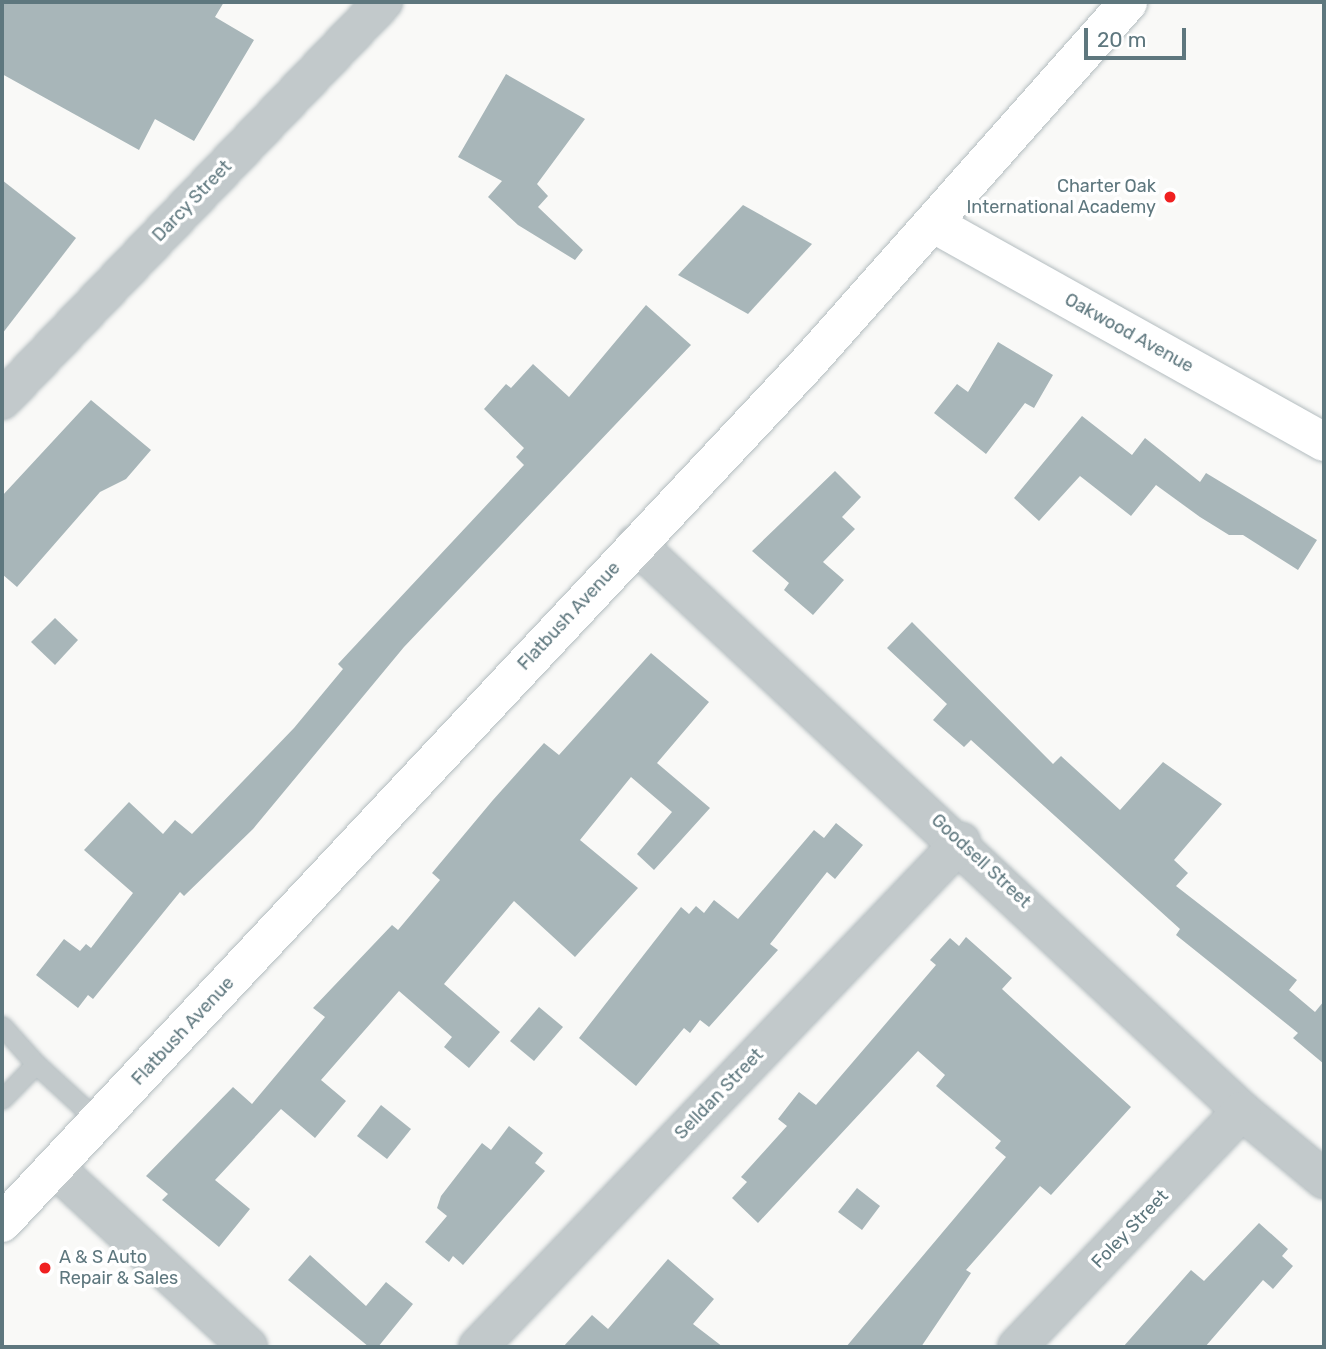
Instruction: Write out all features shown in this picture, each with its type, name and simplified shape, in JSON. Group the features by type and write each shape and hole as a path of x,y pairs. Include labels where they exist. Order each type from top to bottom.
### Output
{"street":[{"name":"Darcy Street","path":"2,400 383,2"},
{"name":"Flatbush Avenue","path":"2,1223 934,224 1128,2"},
{"name":"Oakwood Avenue","path":"934,224 1324,442"},
{"name":"Goodsell Street","path":"636,544 961,842 1242,1111 1324,1179"},
{"name":"Selldan Street","path":"478,1347 961,842"},
{"name":"Foley Street","path":"1017,1347 1242,1111"},
{"path":"55,1168 248,1347"}],"lane":[{"path":"2,1026 36,1064 99,1122"},
{"path":"2,1099 36,1064"}],"building":[{"path":"2,2 224,2 215,17 254,40 194,141 155,119 139,150 2,74"},
{"path":"506,74 585,119 537,184 548,196 538,207 583,250 575,260 518,225 488,197 502,181 458,157"},
{"path":"2,180 76,238 2,334"},
{"path":"743,205 812,244 748,314 678,275"},
{"path":"646,305 691,345 404,647 253,829 184,896 180,892 93,999 88,995 78,1008 36,975 64,939 80,951 86,944 91,948 133,893 84,850 129,802 163,834 175,820 192,834 294,728 343,669 338,664 524,465 516,457 524,448 484,409 506,384 511,388 533,364 569,397"},
{"path":"998,342 1053,375 1034,408 1025,403 986,454 934,413 957,384 968,392"},
{"path":"91,400 151,450 126,479 100,492 17,587 2,574 2,496"},
{"path":"1082,416 1132,455 1145,438 1200,482 1206,473 1317,540 1298,570 1243,535 1229,535 1156,485 1131,516 1080,476 1039,521 1014,498"},
{"path":"835,471 861,497 842,517 855,529 823,562 844,580 813,615 784,590 789,583 752,551"},
{"path":"55,618 78,640 55,665 31,642"},
{"path":"912,622 1053,764 1061,756 1120,810 1163,762 1222,804 1174,860 1188,873 1176,886 1297,980 1289,990 1315,1012 1324,1001 1324,1064 1293,1038 1298,1033 1176,935 1180,929 971,740 964,747 933,720 947,704 887,648"},
{"path":"651,653 709,702 657,763 710,808 654,870 637,854 672,812 631,777 580,840 638,888 575,957 514,901 444,984 500,1032 469,1068 444,1047 452,1037 399,991 321,1080 346,1101 315,1138 281,1109 215,1180 250,1209 219,1247 162,1200 168,1194 146,1176 233,1087 252,1104 325,1017 313,1008 392,925 398,930 440,880 432,873 493,800 544,743 559,755"},
{"path":"836,823 863,845 835,879 827,872 770,944 778,950 709,1027 700,1020 690,1033 684,1028 636,1086 579,1038 681,907 689,914 696,906 704,913 714,900 738,919 814,830 824,838"},
{"path":"966,937 1012,978 1002,989 1131,1107 1051,1195 1040,1186 966,1270 971,1273 921,1347 846,1347 1006,1157 995,1148 1001,1141 936,1086 945,1075 918,1051 758,1223 732,1198 747,1182 741,1177 787,1126 778,1119 799,1092 816,1105 936,965 930,960 950,938 959,946"},
{"path":"539,1007 563,1027 534,1061 510,1041"},
{"path":"381,1105 411,1129 387,1159 357,1136"},
{"path":"509,1126 543,1153 535,1163 545,1171 463,1265 453,1256 449,1262 425,1242 447,1216 437,1208 441,1196 482,1143 491,1150"},
{"path":"857,1188 880,1206 862,1230 838,1212"},
{"path":"1259,1223 1288,1249 1282,1256 1293,1266 1273,1289 1263,1280 1205,1347 1123,1347 1191,1270 1204,1281"},
{"path":"310,1255 366,1306 386,1282 413,1304 378,1347 369,1347 288,1280"},
{"path":"668,1259 714,1299 693,1324 723,1347 563,1347 592,1315 608,1329"}],"place":[{"name":"Charter Oak International Academy","path":"1170,197"},
{"name":"A & S Auto Repair & Sales","path":"45,1268"}]}
